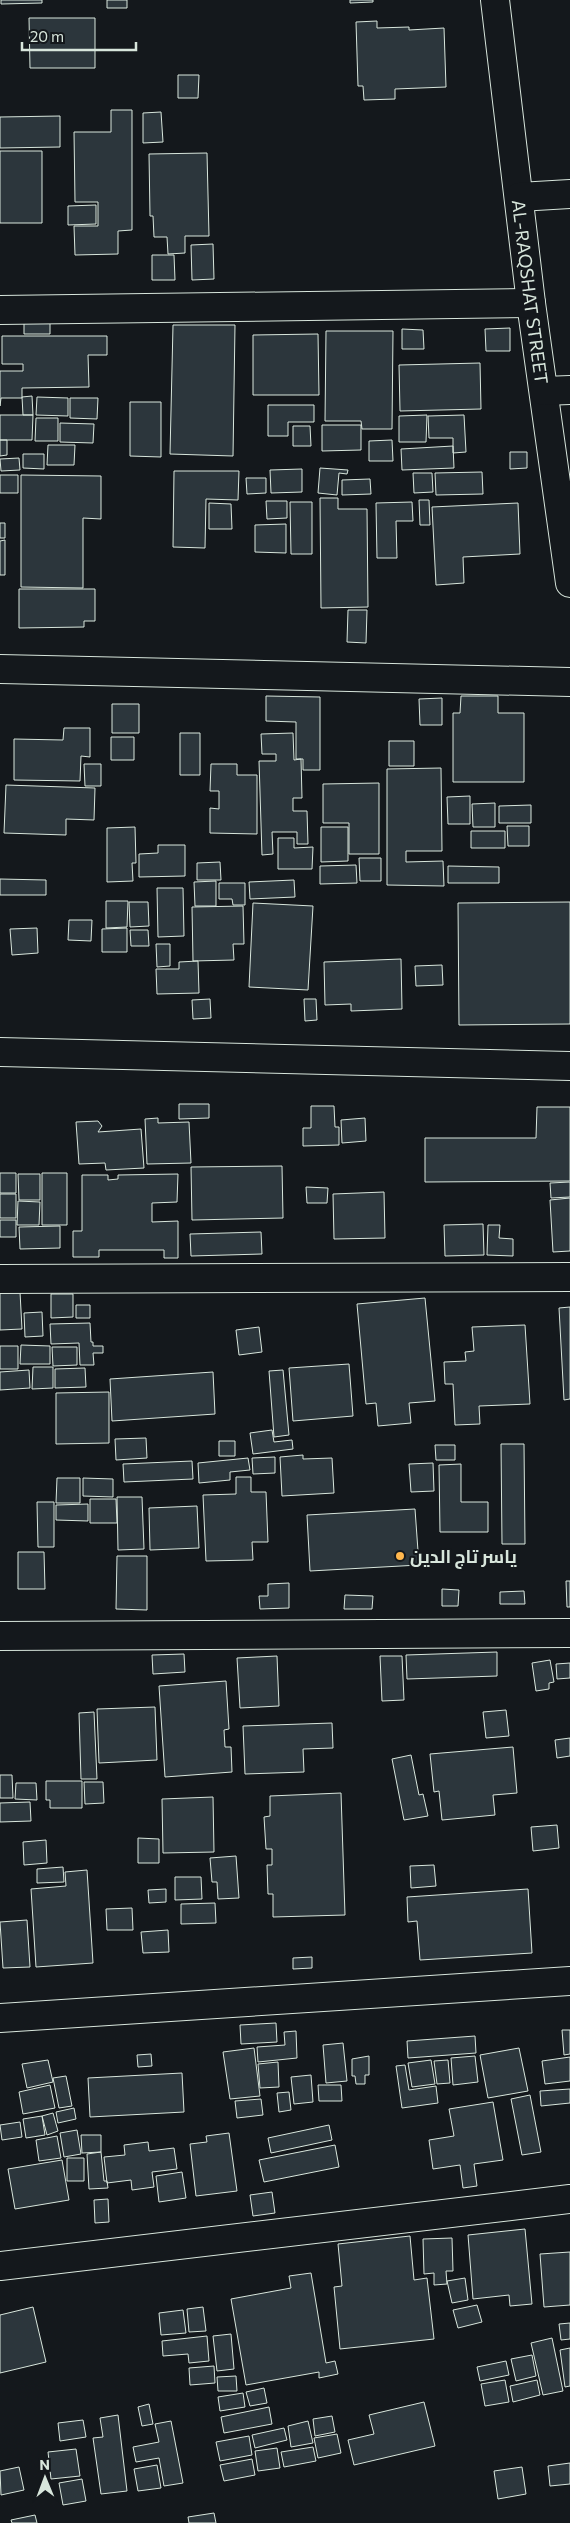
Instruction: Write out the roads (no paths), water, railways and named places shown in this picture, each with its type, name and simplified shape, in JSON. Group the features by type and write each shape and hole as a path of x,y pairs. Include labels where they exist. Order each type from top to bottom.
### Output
{"street":[{"name":"AL-RAQSHAT STREET","path":"495,0 531,303 557,391 570,583"},
{"path":"519,197 570,194"},
{"path":"0,310 531,303"},
{"path":"0,669 570,682"},
{"path":"0,1052 570,1066"},
{"path":"0,1279 570,1277"},
{"path":"0,1636 570,1633"},
{"path":"0,2018 570,1982"},
{"path":"0,2266 570,2199"}],"place":[{"name":"ياسر تاج الدين","path":"400,1556"}]}
